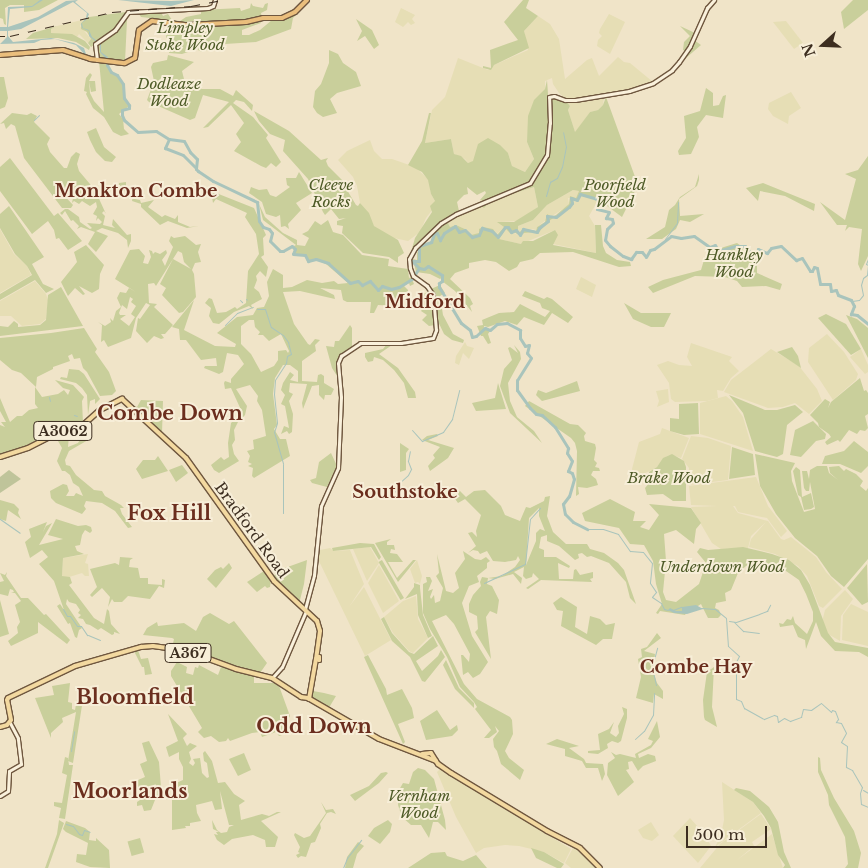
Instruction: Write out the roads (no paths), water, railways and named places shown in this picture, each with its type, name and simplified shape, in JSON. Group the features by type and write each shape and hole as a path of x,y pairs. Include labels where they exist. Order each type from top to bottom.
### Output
{"highway":[{"path":"0,55 63,50 87,58 121,63 133,60 137,54 140,30 154,21 187,25 244,23 263,18 282,18 295,12 307,0"}],"main road":[{"path":"273,677 284,663 306,610 314,575 321,506 338,466 341,397 339,360 360,343 401,343 433,338 436,330 433,295 429,287 414,277 409,264 411,254 419,244 441,223 477,204 527,186 535,178 548,155 550,118 548,99 554,96 565,100 575,100 629,91 653,83 672,70 679,62 690,46 707,8 714,0"},
{"path":"97,60 96,42 116,30 130,12 206,9 212,8 214,2"},
{"name":"Bradford Road","path":"0,456 28,448 62,431 82,426 100,410 122,399 186,458 222,505 274,581 306,610"},
{"name":"A3062","path":"306,610 315,618 319,626 317,659 308,700"},
{"name":"A367","path":"10,723 12,715 7,698 72,668 143,646 187,651 230,668 273,677"},
{"name":"A367","path":"230,668 273,677 301,696 382,740 429,756 453,775 518,815 580,848 600,868"},
{"path":"0,727 10,723 18,738 22,764 9,770 8,791 0,796"}],"water":[{"path":"43,0 32,7 10,9 8,27 38,17 66,1 78,0 75,2 89,14 87,19 82,23 83,28 89,30 92,37 101,44 101,52 108,57 108,61 100,52 100,45 89,36 89,31 82,28 81,24 86,18 87,13 73,2 21,29 8,31 8,36 13,42 51,38 74,43 84,48 87,57 76,45 55,39 41,40 34,43 0,44 7,37 7,31 0,31 0,27 7,27 8,7 32,6"},
{"path":"118,0 171,1 194,0 171,6"},
{"path":"696,605 703,609 687,614 674,613 668,610 670,608 682,611 682,607"}],"waterway":[{"path":"108,60 107,65 111,72 117,75 123,84 124,98 129,105 129,108 122,110 124,120 138,132 156,131 169,139 184,141 190,152 197,159 196,169 198,171 213,181 257,202 259,221 263,227 269,229 272,233 270,241 280,251 292,246 295,249 293,254 305,255 308,261 316,259 328,263 350,283 358,281 362,285 370,281 378,290 382,286 391,289 399,287 412,279 419,268"},
{"path":"34,120 39,115"},
{"path":"546,196 550,182 557,178 562,167 566,147 563,132"},
{"path":"169,139 165,148 183,155 196,168"},
{"path":"419,268 412,261 419,261 419,246 431,242 434,234 437,233 440,240 444,233 455,226 459,232 465,230 472,237 479,235 482,228 492,231 498,237 505,227 508,227 511,232 516,230 520,235 523,229 537,232 548,221 547,216 556,217 569,207 572,203 571,198 577,200 580,194 598,199 597,209 609,212 606,218 612,219 613,223 607,229 605,240 623,256 631,259 636,252 642,252 646,257 650,250 671,236 681,238 694,236 710,247 715,245 718,251 735,246 745,246 752,255 757,254 758,249 767,253 771,248 781,246 796,260 802,258 810,271 814,267 817,268 820,284 830,284 831,291 836,290 838,295 851,300 854,306 851,314 857,315 868,324"},
{"path":"665,239 677,223 678,202"},
{"path":"868,259 866,264 868,265"},
{"path":"419,268 424,269 428,266 442,275 439,287 461,323 470,330 472,337 485,328 490,330 497,324 507,323 520,330 520,338 525,346 529,345 527,353 531,358 517,380 517,390 536,414 542,415 555,427 568,448 567,453 572,461 568,471 572,473 574,479 569,496 563,504 565,514 573,522 587,529"},
{"path":"852,301 859,300 863,295 861,285 863,278 867,275 868,266"},
{"path":"225,325 237,313 253,307"},
{"path":"257,309 265,309 271,327 283,335 288,342 291,354 287,356 286,363 275,380 274,394 277,423 274,432 283,464 283,513"},
{"path":"412,430 422,441 443,432 452,419 459,390"},
{"path":"49,397 50,401"},
{"path":"393,495 398,484 408,475 411,469 408,461 410,451"},
{"path":"484,583 525,564 530,519 540,508"},
{"path":"0,519 20,533"},
{"path":"587,529 603,529 618,534 630,551 643,552 652,563 650,583 656,592 652,597 661,603 664,609 668,610"},
{"path":"729,621 736,622 767,611 770,605"},
{"path":"673,610 681,607"},
{"path":"701,608 715,609 726,618 728,646 739,656 736,662 739,669 736,674 736,699 741,701 744,708 764,719 774,715 777,716 778,722 784,718 790,721 801,717 803,709 811,710 821,703 831,712 832,710 835,711 838,719 836,722 841,723 846,733 841,742 847,746 846,767 852,770 862,787 860,793 861,804 868,807"},
{"path":"63,609 67,616 70,616 77,626 81,626 87,635"},
{"path":"734,622 743,631 759,633"},
{"path":"88,635 100,640"},
{"path":"656,685 652,667 657,648"},
{"path":"635,739 644,731 653,715 654,693"},
{"path":"71,751 74,731"},
{"path":"863,790 868,793"},
{"path":"66,824 73,826 79,834 82,835 84,830 90,832"},
{"path":"343,868 347,858 361,840"}],"railway":[{"path":"10,36 112,12 191,6 222,0"},
{"path":"0,36 5,36"}],"district":[{"name":"Monkton Combe","path":"136,191"},
{"name":"Midford","path":"425,302"},
{"name":"Combe Down","path":"170,413"},
{"name":"Southstoke","path":"405,492"},
{"name":"Fox Hill","path":"169,513"},
{"name":"Combe Hay","path":"696,667"},
{"name":"Bloomfield","path":"135,697"},
{"name":"Odd Down","path":"314,726"},
{"name":"Moorlands","path":"130,791"}],"park label":[{"name":"Limpley Stoke Wood","path":"185,36"},
{"name":"Dodleaze Wood","path":"169,92"},
{"name":"Cleeve Rocks","path":"331,192"},
{"name":"Poorfield Wood","path":"615,192"},
{"name":"Hankley Wood","path":"734,262"},
{"name":"Brake Wood","path":"669,478"},
{"name":"Underdown Wood","path":"722,567"},
{"name":"Vernham Wood","path":"419,804"}]}
